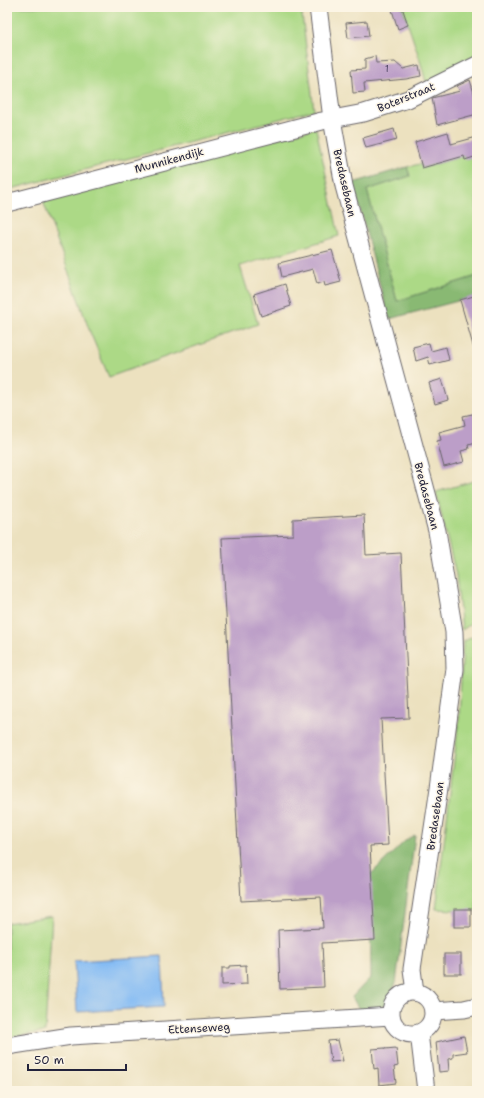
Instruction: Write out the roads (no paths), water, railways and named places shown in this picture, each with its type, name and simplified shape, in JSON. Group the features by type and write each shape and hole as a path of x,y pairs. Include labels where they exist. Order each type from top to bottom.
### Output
{"street":[{"name":"Bredasebaan","path":"318,7 332,119 344,186 437,531 454,632 455,669 436,811 412,969 415,992"},
{"name":"Boterstraat","path":"332,119 364,113 408,99 477,65"},
{"name":"Munnikendijk","path":"7,202 332,119"},
{"path":"415,992 427,998 433,1011 432,1020 427,1028 419,1033 411,1034 402,1032 396,1026 391,1016 392,1007 396,999 403,994 415,992"},
{"path":"433,1011 464,1010 477,1006"},
{"name":"Ettenseweg","path":"7,1046 71,1036 391,1016"},
{"path":"419,1033 426,1091"}],"water":[{"path":"162,956 164,1007 77,1012 74,961"}]}
